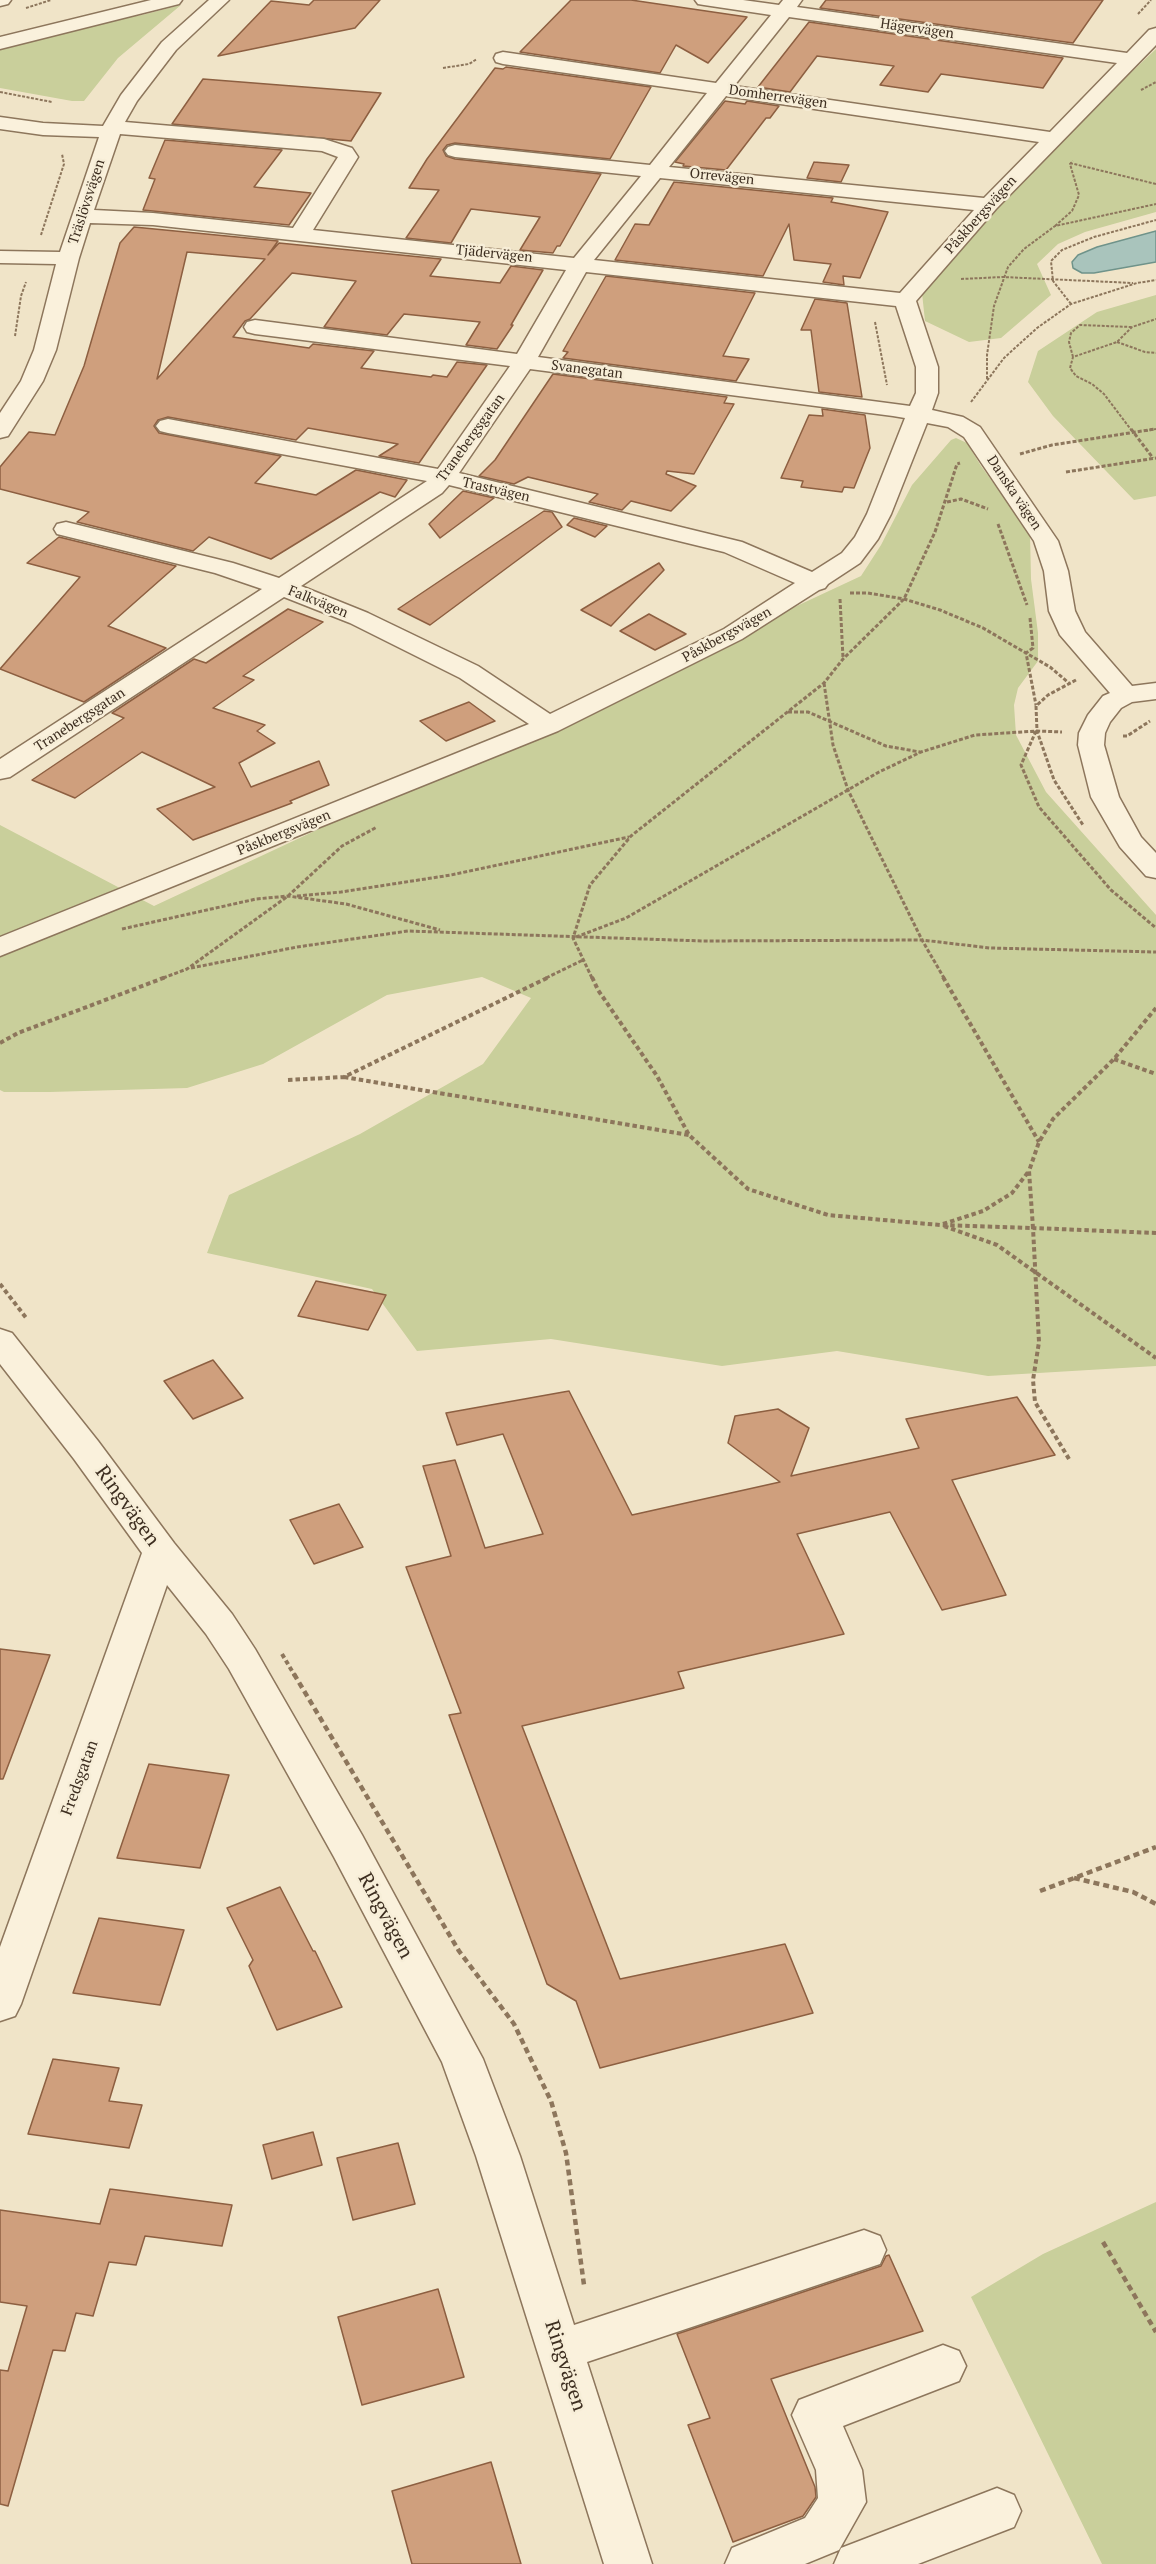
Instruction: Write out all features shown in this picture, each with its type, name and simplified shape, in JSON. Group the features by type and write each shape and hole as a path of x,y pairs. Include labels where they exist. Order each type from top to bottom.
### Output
{"street":[{"path":"0,32 112,0"},
{"path":"0,43 173,0"},
{"name":"Hägervägen","path":"704,0 789,5 1130,59"},
{"name":"Träslövsvägen","path":"0,431 32,381 45,350 68,258 111,130 128,99 169,46 216,3"},
{"name":"Tranebergsgatan","path":"0,771 280,587 421,498 445,477 524,362 580,264 653,170 789,5"},
{"name":"Påskbergsvägen","path":"0,947 549,725 723,639 816,583 851,558 866,539 879,514 927,393 927,367 908,296 1053,138 1156,33"},
{"name":"Domherrevägen","path":"503,58 1053,138"},
{"path":"0,123 43,129 111,130 324,146 345,152 348,157 300,234"},
{"name":"Orrevägen","path":"455,151 990,205"},
{"name":"Tjädervägen","path":"82,216 144,218 908,296"},
{"path":"0,257 68,258"},
{"name":"Svanegatan","path":"255,327 919,414"},
{"name":"Danska vägen","path":"919,414 955,422 972,432 1046,541 1056,571 1062,611 1073,635 1126,695"},
{"name":"Trastvägen","path":"168,426 445,477 717,542 816,583"},
{"name":"Falkvägen","path":"66,529 180,556 280,587 359,618 469,672 549,725"},
{"name":"Danska vägen","path":"1062,611 1056,634 1077,680 1126,695"},
{"path":"1156,691 1126,695 1112,702 1103,711 1092,733 1091,745 1106,796 1116,818 1130,841 1156,870"},
{"path":"0,742 30,752"},
{"name":"Ringvägen","path":"0,1341 86,1450 160,1552 219,1624 242,1659 348,1846 462,2059 498,2156 628,2564"},
{"name":"Fredsgatan","path":"0,2004 160,1552"},
{"path":"561,2350 864,2250"},
{"path":"749,2564 822,2535 842,2502 838,2470 815,2415 944,2366"},
{"path":"858,2564 997,2511"}],"path":[{"path":"27,0 36,5"},
{"path":"443,68 469,64 480,56 503,58"},
{"path":"1140,91 1156,82"},
{"path":"0,92 56,103"},
{"path":"987,380 987,355 994,306 1003,277 1023,249 1072,211 1079,195 1070,164 1053,138"},
{"path":"1070,164 1076,154"},
{"path":"1070,164 1156,184"},
{"path":"1055,226 1156,204"},
{"path":"1071,304 1053,281 1051,261 1062,250 1094,237 1156,220"},
{"path":"908,296 927,295 938,285 958,279 1003,277 1137,283"},
{"path":"1155,458 1104,394 1092,384 1076,376 1070,368 1073,357 1069,342 1071,333 1080,325 1132,327 1156,319"},
{"path":"1073,357 1118,342 1128,334 1132,327"},
{"path":"1118,342 1145,352 1156,353"},
{"path":"1014,455 1052,445 1156,429"},
{"path":"954,454 957,464 963,471"},
{"path":"1065,472 1155,458"},
{"path":"957,464 946,503 904,599 843,659 824,683 631,836 590,885 573,938 598,990 657,1076 689,1135 748,1189 828,1215 940,1225 1156,1233"},
{"path":"946,503 961,499 994,512 988,501"},
{"path":"997,522 1030,613 1033,648 1026,653"},
{"path":"843,659 840,592 868,592 904,599 940,610 983,628 1077,680"},
{"path":"1026,653 1036,706 1036,731 1021,765 1039,807 1111,890 1156,928"},
{"path":"1036,706 1048,695 1077,680"},
{"path":"824,683 833,745 848,790 922,940 1040,1142"},
{"path":"786,712 808,712 886,746 921,752"},
{"path":"573,938 627,918 848,790 921,752 975,735 1036,731"},
{"path":"187,969 288,896 342,846 380,825"},
{"path":"112,930 256,899 341,892 451,876 631,836"},
{"path":"288,896 346,904 446,931"},
{"path":"0,1043 18,1033 187,969 308,945 408,931 703,941 922,940 990,948 1156,952"},
{"path":"344,1077 583,960"},
{"path":"940,1225 982,1211 1012,1193 1029,1171 1040,1142 1053,1119 1114,1059 1156,1008"},
{"path":"1114,1059 1156,1074"},
{"path":"288,1080 344,1077 689,1135"},
{"path":"1029,1171 1039,1342 1033,1380 1035,1402 1069,1459"},
{"path":"940,1225 997,1245 1156,1358"},
{"path":"1040,1891 1156,1846"},
{"path":"1074,1878 1133,1893 1156,1904"},
{"path":"1103,2242 1156,2332"}],"green space":[{"path":"181,5 118,58 84,101 72,101 0,88 0,49 99,22 142,15"},
{"path":"1156,49 1156,212 1085,232 1058,244 1037,264 1051,295 1001,338 969,342 925,321 922,293 994,202"},
{"path":"1156,295 1156,496 1134,500 1053,416 1028,382 1038,351 1097,312"},
{"path":"956,438 967,443 1030,533 1031,579 1038,633 1038,661 1018,688 1014,705 1016,735 1046,792 1156,915 1156,1366 988,1376 837,1351 722,1366 551,1339 417,1351 372,1289 207,1253 229,1195 360,1134 483,1064 531,998 482,977 387,995 263,1064 187,1088 50,1092 4,1092 0,1090 0,825 154,906 861,576 881,545 912,485 951,440"},
{"path":"1156,2202 1156,2564 1102,2564 971,2297 1043,2254"}],"water":[{"path":"1156,231 1156,262 1094,273 1082,273 1073,268 1072,262 1078,255 1097,247"}],"building":[{"path":"314,0 380,0 355,28 218,56 271,1 309,5"},
{"path":"571,0 631,0 747,17 708,63 676,45 660,73 520,52"},
{"path":"826,0 1103,0 1073,43 820,8"},
{"path":"809,22 1063,58 1043,88 941,74 928,92 880,85 894,66 817,56 790,92 758,87"},
{"path":"506,67 651,87 610,159 455,143 447,145 443,150 446,156 455,159 601,174 560,246 557,246 553,253 520,250 540,217 471,209 451,243 406,238 439,190 409,188 427,159 495,68"},
{"path":"203,79 381,93 351,141 172,124"},
{"path":"725,101 745,104 747,101 779,106 770,118 766,118 726,170 683,166 684,164 675,162"},
{"path":"165,140 282,150 254,187 311,193 289,225 143,210 155,179 149,178"},
{"path":"814,162 849,165 841,182 807,178"},
{"path":"674,182 833,198 831,202 888,212 860,278 843,276 844,285 823,282 831,264 794,260 789,224 763,276 615,260 635,224 649,225"},
{"path":"134,227 278,241 268,255 279,243 441,259 430,276 500,283 511,266 543,270 497,349 466,345 480,322 404,314 387,335 324,327 356,281 292,273 250,319 245,321 233,337 309,348 313,344 374,351 361,368 447,377 457,362 487,365 419,463 379,456 398,444 308,428 296,440 168,417 158,420 154,426 159,433 281,456 255,483 316,495 356,470 407,480 395,497 380,492 271,559 209,537 193,551 77,522 89,512 0,489 0,467 29,432 55,435 84,366 120,243","holes":["187,252 265,259 157,379"]},
{"path":"606,276 755,293 723,356 749,359 736,381 563,358 568,352 563,351"},
{"path":"815,299 847,303 862,397 819,392 811,330 801,330"},
{"path":"553,374 727,397 724,403 734,404 694,474 667,471 666,474 696,486 671,511 631,501 622,510 589,502 598,494 528,477 514,484 479,476 495,460"},
{"path":"822,409 865,415 870,448 854,488 844,487 842,492 801,487 803,481 781,478 809,415 823,416"},
{"path":"463,491 494,498 440,538 429,524"},
{"path":"544,511 552,512 562,527 430,625 398,609"},
{"path":"574,518 607,526 595,537 567,525"},
{"path":"59,537 176,566 108,626 166,648 84,702 0,669 80,577 27,563"},
{"path":"659,563 664,570 611,626 581,610"},
{"path":"288,609 323,622 243,676 254,680 213,708 265,725 257,731 275,743 239,763 251,787 319,761 329,785 290,801 292,803 193,840 157,809 215,787 142,752 75,798 32,780 124,718 112,713 194,659 206,663"},
{"path":"649,614 686,634 655,650 620,631"},
{"path":"469,702 495,721 446,741 420,721"},
{"path":"316,1281 386,1295 368,1330 298,1316"},
{"path":"213,1360 243,1398 193,1419 164,1381"},
{"path":"569,1391 632,1515 780,1482 728,1443 735,1416 778,1409 809,1428 791,1476 919,1448 906,1419 1017,1397 1055,1455 952,1480 1006,1595 942,1610 890,1512 797,1534 844,1634 678,1672 684,1688 522,1726 620,1979 785,1944 813,2013 600,2068 576,2001 547,1984 449,1715 461,1713 406,1567 451,1556 423,1466 455,1460 485,1548 543,1534 503,1434 457,1445 446,1413"},
{"path":"339,1504 363,1547 314,1564 290,1520"},
{"path":"0,1649 50,1655 3,1779 0,1779"},
{"path":"149,1764 229,1775 200,1868 117,1858"},
{"path":"280,1887 342,2007 277,2030 249,1966 253,1960 227,1908"},
{"path":"99,1918 184,1930 160,2005 73,1993"},
{"path":"53,2059 119,2068 109,2101 142,2105 129,2148 28,2134"},
{"path":"313,2132 322,2165 272,2179 263,2145"},
{"path":"398,2143 415,2204 353,2220 337,2158"},
{"path":"110,2189 232,2205 222,2246 145,2236 136,2265 109,2262 93,2316 76,2313 65,2351 53,2350 8,2506 0,2504 0,2370 8,2371 27,2306 0,2302 0,2210 100,2224"},
{"path":"889,2255 923,2331 771,2379 815,2487 816,2497 803,2516 733,2542 688,2425 710,2418 677,2334 881,2266 886,2256"},
{"path":"438,2289 464,2377 362,2405 338,2317"},
{"path":"491,2462 521,2564 412,2564 392,2491"}]}
